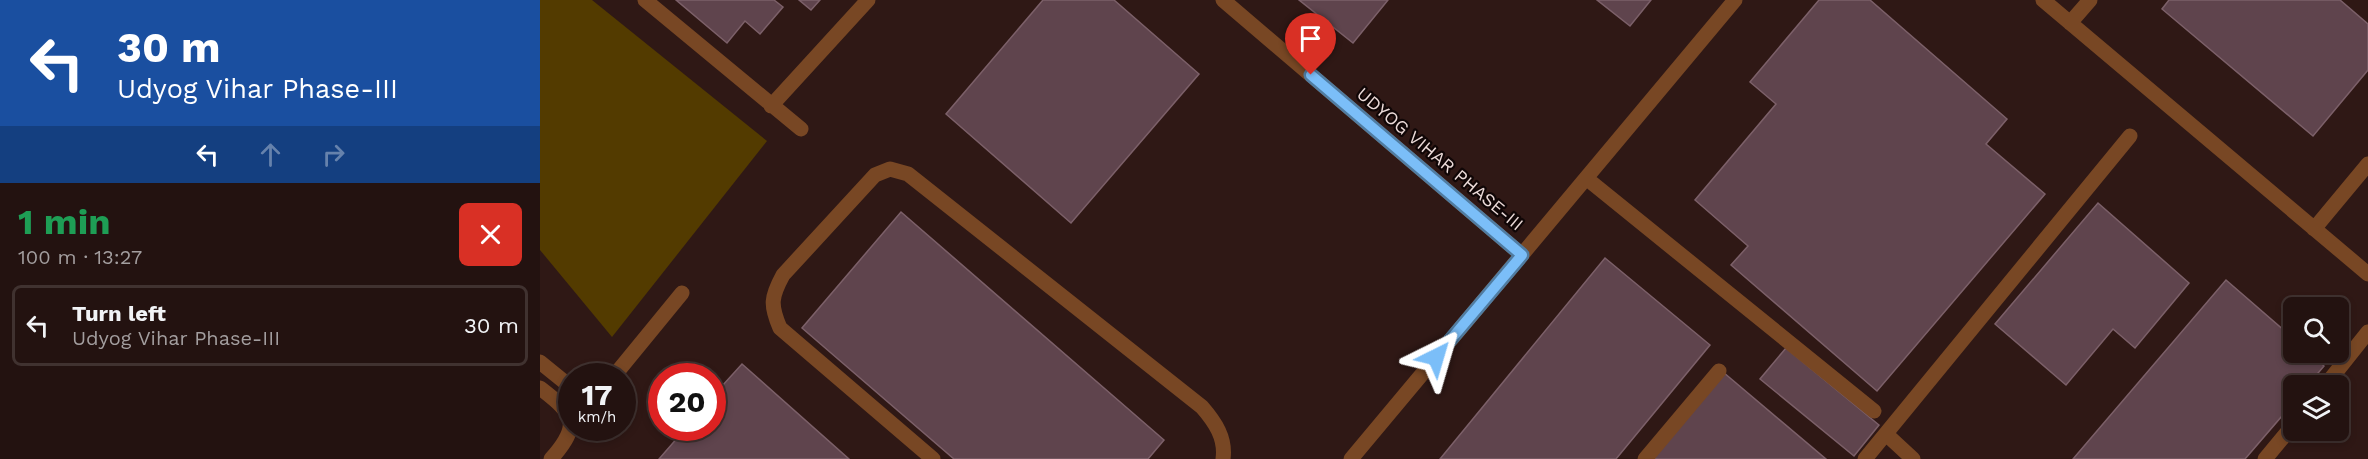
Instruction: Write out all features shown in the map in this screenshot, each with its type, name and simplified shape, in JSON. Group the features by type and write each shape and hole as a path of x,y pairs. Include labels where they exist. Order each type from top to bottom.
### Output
{"lane":[{"path":"645,0 801,129"},
{"path":"771,106 868,0"},
{"name":"UDYOG VIHAR PHASE-III","path":"1223,0 1522,255"},
{"path":"1351,459 1735,0"},
{"path":"2043,0 2368,274"},
{"path":"2070,23 2090,0"},
{"path":"1865,459 2130,136"},
{"path":"2314,229 2368,164"},
{"path":"933,459 780,328 772,309 774,292 783,275 875,175 890,169 908,174 1202,407 1217,425 1224,449 1222,459"},
{"path":"1586,178 1874,411"},
{"path":"625,363 682,293"},
{"path":"2334,375 2368,332"},
{"path":"540,362 558,377"},
{"path":"1645,459 1719,371"},
{"path":"540,388 564,406 571,425 566,442 551,459"},
{"path":"1887,434 1913,459"},
{"path":"2265,459 2283,437"}],"shaded area":[{"path":"540,0 592,0 767,141 612,337 540,250"}],"building":[{"path":"676,0 774,0 783,7 760,34 745,21 727,43"},
{"path":"799,0 820,0 811,10"},
{"path":"1043,0 1114,0 1199,74 1071,223 946,114"},
{"path":"1299,0 1388,0 1353,43"},
{"path":"1597,0 1651,0 1630,26"},
{"path":"1819,0 1870,0 2007,119 1986,144 2045,194 1877,391 1731,265 1748,246 1695,200 1776,104 1750,82"},
{"path":"2169,0 2340,0 2368,24 2368,70 2313,136 2162,9"},
{"path":"2098,203 2189,283 2135,348 2113,329 2066,385 1995,324"},
{"path":"901,212 1164,440 1148,459 954,459 802,328"},
{"path":"1605,258 1710,345 1616,459 1440,459"},
{"path":"2226,280 2283,329 2283,363 2321,363 2324,366 2316,375 2283,375 2283,415 2245,459 2073,459"},
{"path":"1786,348 1879,425 1854,456 1760,379"},
{"path":"742,364 849,459 659,459 675,441 726,441 726,382"},
{"path":"1723,372 1826,459 1650,459"}],"route":[{"path":"1311,75 1522,255 1436,357"}]}
